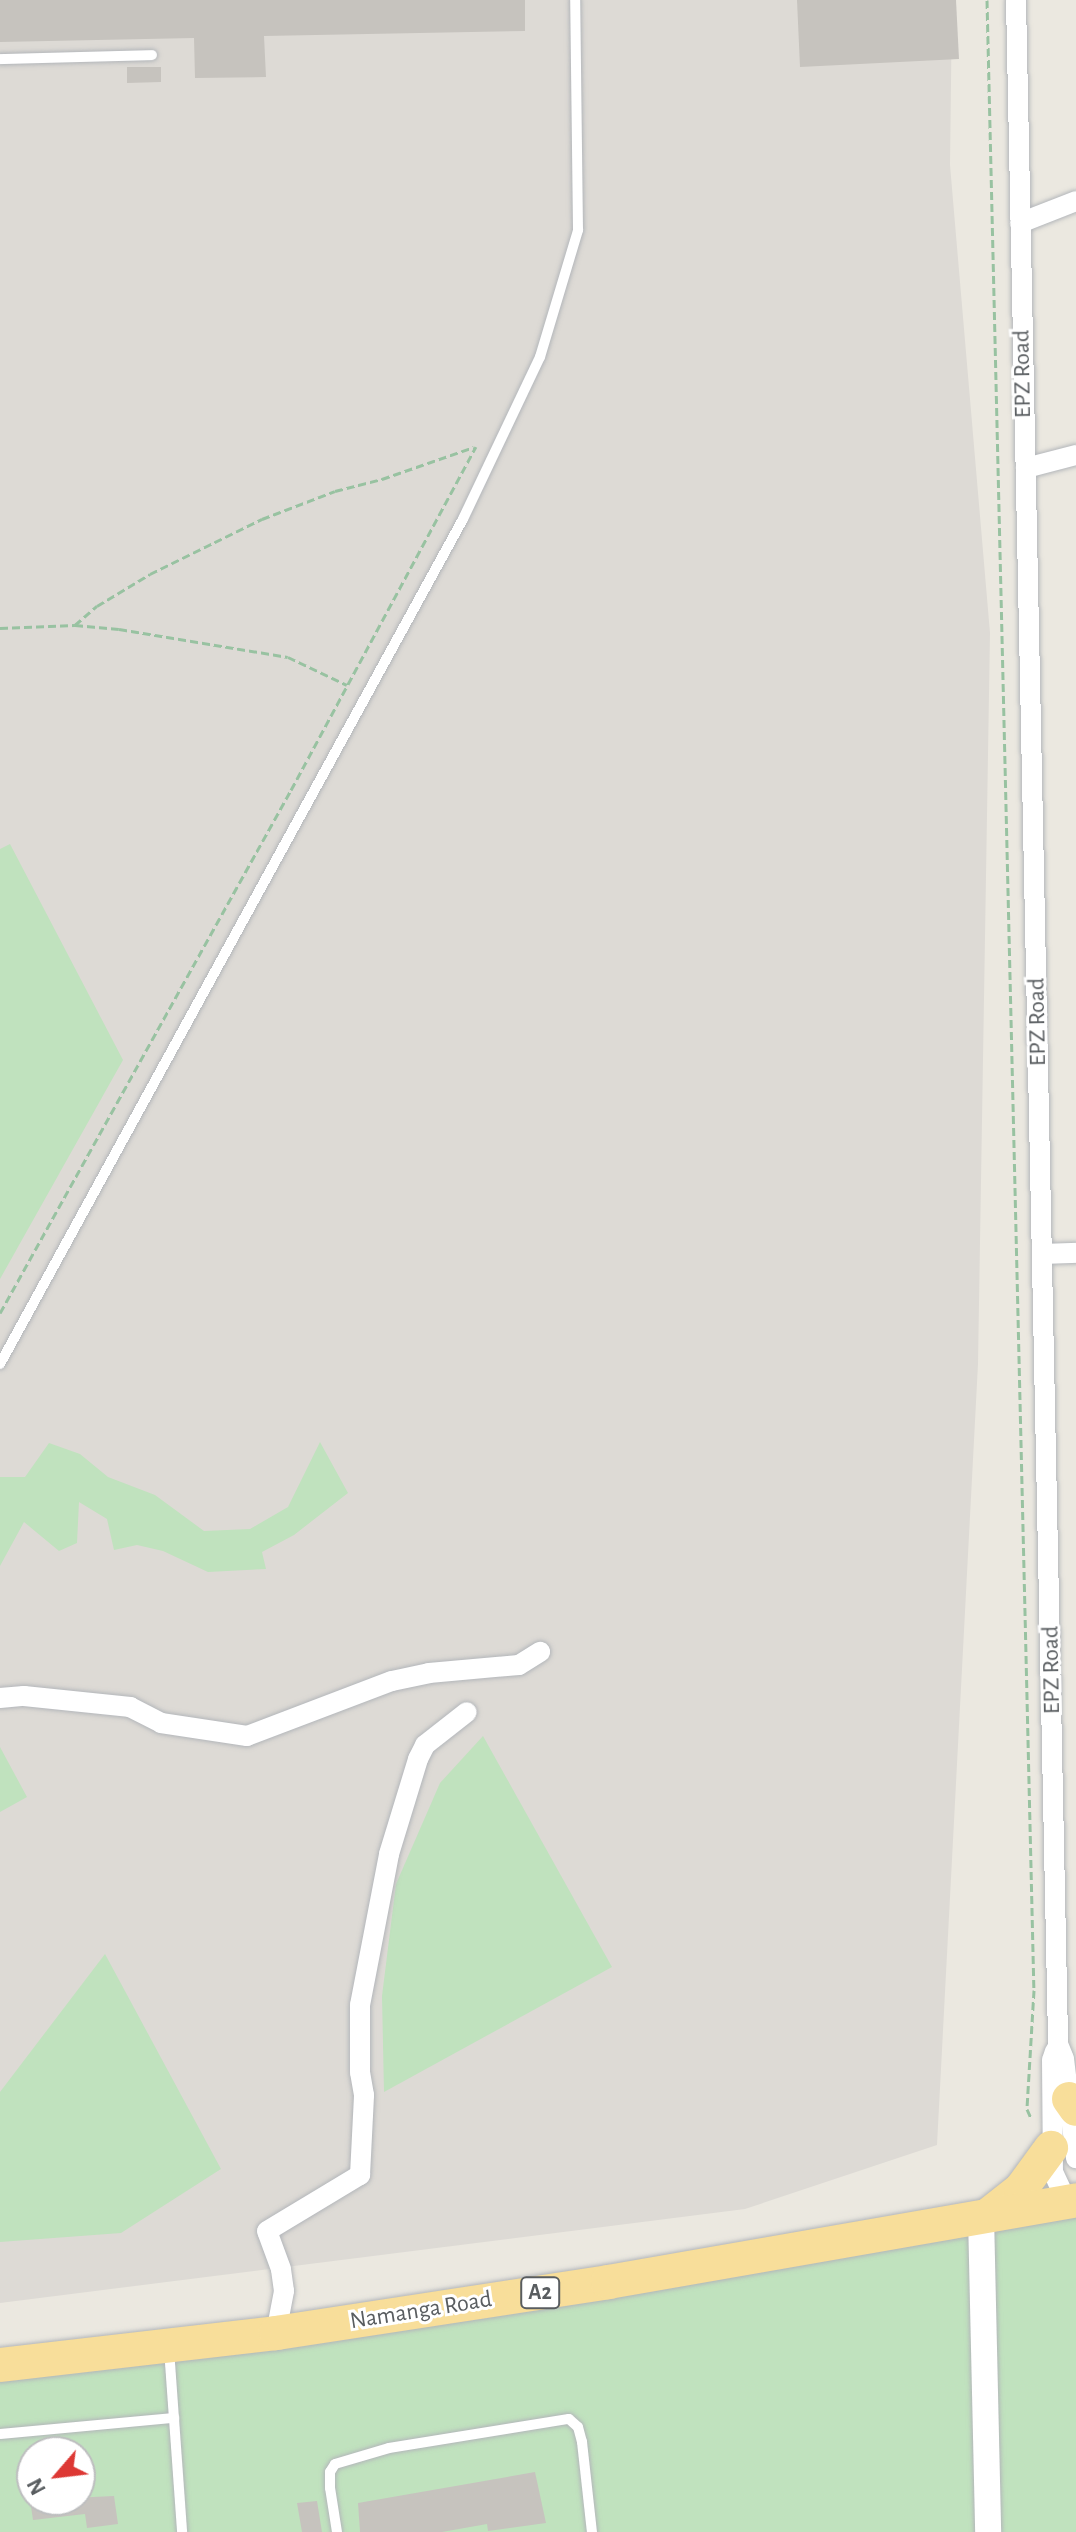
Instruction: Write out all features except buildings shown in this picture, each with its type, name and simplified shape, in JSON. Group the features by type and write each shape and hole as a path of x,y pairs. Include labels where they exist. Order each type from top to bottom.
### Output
{"highway":[{"path":"984,2216 1068,2156"},
{"name":"Namanga Road","path":"0,2365 276,2333 608,2282 1072,2201"}],"street":[{"name":"EPZ Road","path":"1016,0 1044,1254 1067,1991 1058,2044 1052,2060 1072,2201"},
{"path":"1020,223 1076,201"},
{"path":"1026,468 1076,455"},
{"path":"1044,1254 1076,1253"},
{"path":"0,1698 24,1696 130,1707 161,1723 247,1736 392,1681 429,1673 519,1665 540,1652"},
{"path":"276,2333 284,2291 281,2269 267,2231 360,2175 364,2095 358,2033 360,2005 389,1854 425,1745 467,1712"},
{"name":"EPZ Road","path":"1058,2044 1072,2104 1068,2156 1053,2172 1072,2201"},
{"path":"984,2216 988,2532"}],"lane":[{"path":"0,1364 463,519 540,357 578,230 575,0"},
{"path":"0,59 152,55"},
{"path":"169,2347 182,2532"},
{"path":"0,2434 174,2418"},
{"path":"337,2532 330,2488 330,2472 335,2464 389,2448 569,2419 578,2427 582,2442 592,2532"}],"path":[{"path":"987,0 1034,1990 1027,2109 1068,2156"},
{"path":"0,1313 476,447 382,479 335,491 262,519 150,574 97,606 75,625"},
{"path":"0,628 75,625 288,657 347,685"}],"shaded area":[{"path":"0,0 952,0 950,165 990,633 978,1364 937,2145 745,2209 0,2303"}],"green space":[{"path":"10,844 123,1060 0,1279 0,849"},
{"path":"320,1442 348,1493 294,1535 262,1552 266,1569 208,1572 163,1551 137,1545 114,1550 107,1519 79,1502 77,1543 59,1551 24,1522 0,1566 0,1477 25,1477 49,1443 80,1454 108,1477 155,1495 204,1531 250,1529 288,1507"},
{"path":"483,1736 612,1967 384,2092 382,1996 396,1884 440,1783"},
{"path":"0,1747 27,1797 0,1812"},
{"path":"105,1954 221,2169 121,2233 0,2242 0,2092"},
{"path":"1076,2201 1076,2532 0,2532 0,2367"}]}
